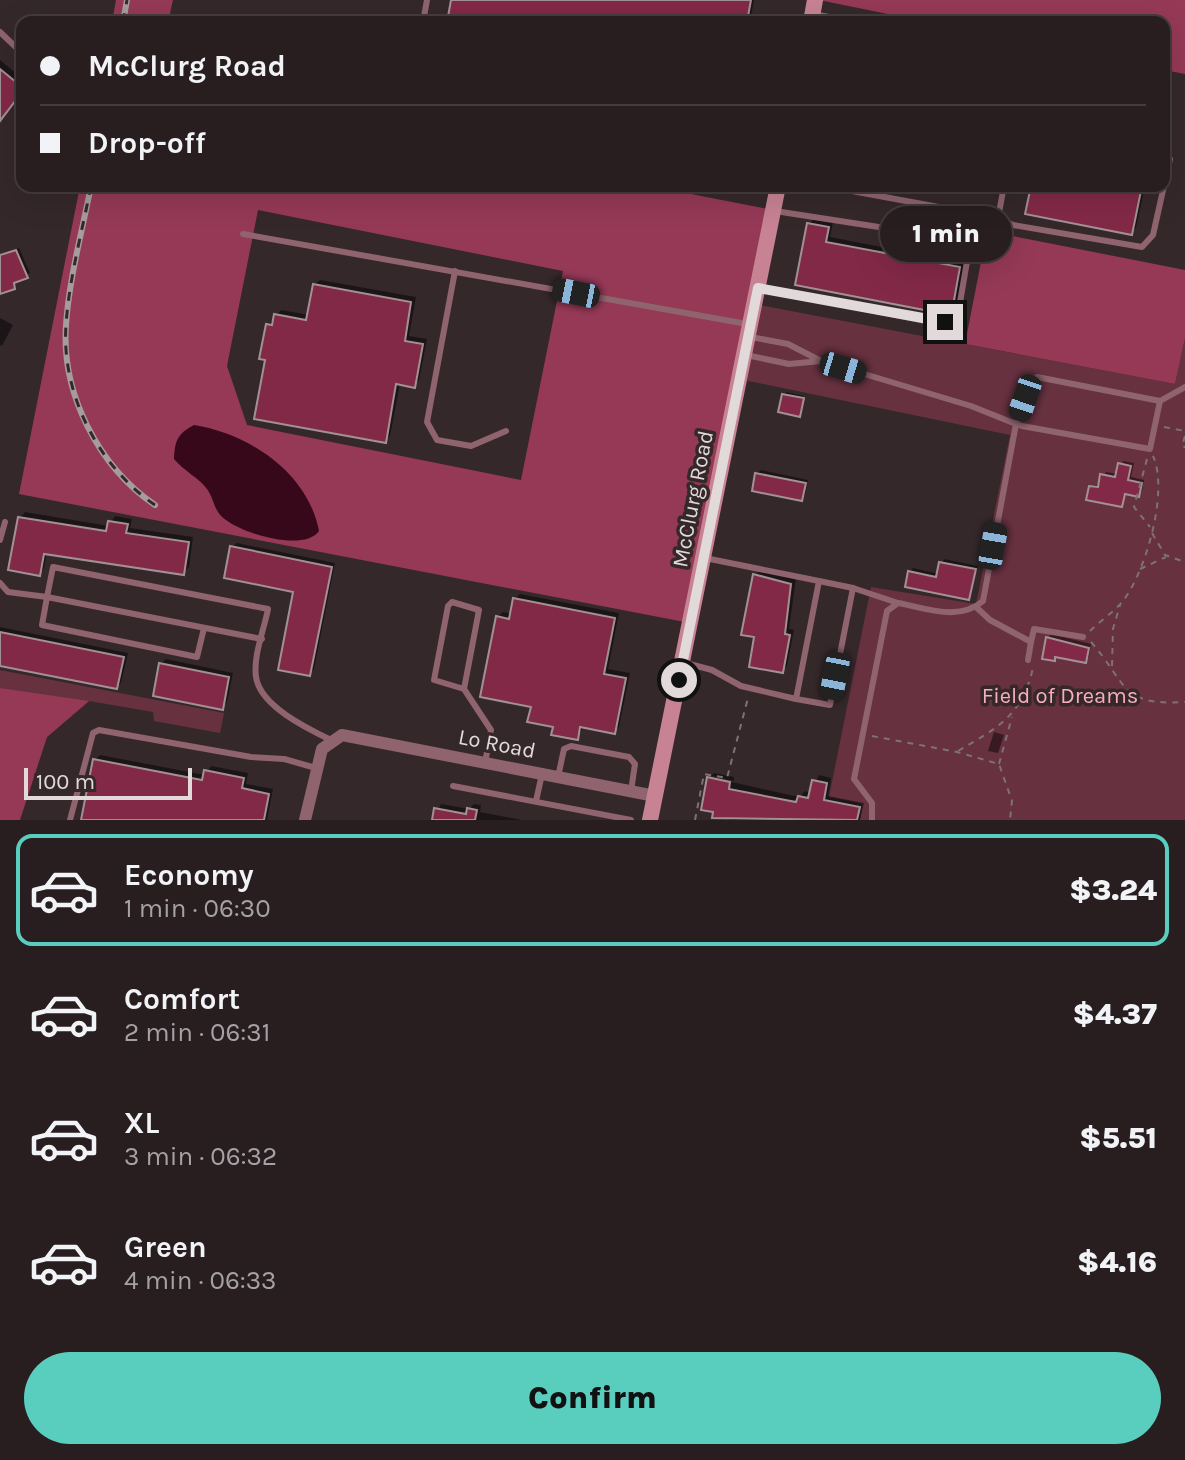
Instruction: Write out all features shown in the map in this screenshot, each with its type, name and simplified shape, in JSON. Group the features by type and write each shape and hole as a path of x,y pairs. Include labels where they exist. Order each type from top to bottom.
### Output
{"street":[{"name":"McClurg Road","path":"650,820 777,192"},
{"name":"Lo Road","path":"331,740 352,735 655,796"},
{"path":"305,820 322,749 331,740"}],"lane":[{"path":"0,32 16,47"},
{"path":"857,192 998,218 1013,225 1142,247 1153,235 1163,192"},
{"path":"998,218 1003,192"},
{"path":"758,288 931,322 945,322 958,314 969,250 963,240 773,210"},
{"path":"243,234 455,271 749,331 788,344 821,361 971,406 1016,424 1150,449 1160,401"},
{"path":"455,271 427,422 437,440 471,446 506,431"},
{"path":"744,354 789,364 821,361"},
{"path":"704,558 853,588 898,603 957,613 976,607 983,601 1016,424 1037,377 1160,401 1185,387"},
{"path":"0,540 5,522"},
{"path":"204,628 197,657 42,625 53,567 268,609 256,665 261,689 269,700 331,740"},
{"path":"796,699 819,581"},
{"path":"0,583 3,592 47,597 262,639"},
{"path":"682,662 712,670 750,689 830,705 853,588"},
{"path":"464,689 479,610 452,602 448,606 434,680 464,689 491,730 485,763"},
{"path":"872,820 872,803 854,779 887,611 898,603"},
{"path":"976,607 990,620 1031,642"},
{"path":"1028,660 1034,629 1083,637"},
{"path":"70,820 93,733 99,730 251,757 284,759 316,768"},
{"path":"558,777 564,749 571,746 629,757 635,764 631,791"},
{"path":"536,801 542,774"},
{"path":"453,786 631,820"},
{"path":"590,820 591,811"}],"path":[{"path":"1154,426 1185,434 1182,446 1185,447"},
{"path":"1150,449 1134,507 1168,557"},
{"path":"1112,667 1113,629 1120,604 1140,569 1152,530 1159,479 1150,449"},
{"path":"1140,569 1168,557 1185,562"},
{"path":"1120,604 1083,637 1112,667 1130,695 1149,701 1185,702"},
{"path":"1010,820 1012,801 999,764 1012,716 1029,684 1034,663 1028,660"},
{"path":"695,820 704,774 727,778 750,689"},
{"path":"957,752 1012,716"},
{"path":"862,734 957,752 999,764"}],"green space":[{"name":"Field of Dreams","path":"754,304 1175,384 1185,338 1185,820 860,820 862,804 829,797 871,587 976,604 1010,435 739,379"},
{"path":"0,670 224,713 220,733 154,721 153,712 89,701 47,737 33,773 0,754"}],"shaded area":[{"path":"116,0 173,0 169,16 113,16"},
{"path":"819,0 1185,0 1185,74 1170,71 1170,16 898,16"},
{"path":"79,192 681,192 773,210 690,623 19,494","holes":["258,210 563,271 521,480 247,425 227,366"]},
{"path":"987,231 1185,270 1185,338 1175,384 965,344"},
{"path":"194,425 236,437 273,460 303,491 319,531 301,540 274,539 246,531 222,517 207,489 174,459 178,439"},
{"path":"0,688 89,701 47,737 20,820 0,820"}],"building":[{"path":"451,0 751,0 748,16 448,16"},
{"path":"0,69 16,82 16,100 0,121"},
{"path":"1030,192 1141,192 1132,235 1025,214"},
{"path":"807,223 829,227 826,242 960,267 953,306 947,305 945,314 795,285"},
{"path":"16,250 28,278 14,283 15,289 0,294 0,255"},
{"path":"313,284 411,302 405,341 423,344 415,388 396,384 386,443 254,419 265,360 259,359 266,324 272,325 274,314 306,320"},
{"path":"782,394 804,398 800,417 778,412"},
{"path":"1118,463 1131,466 1128,480 1142,483 1139,497 1125,494 1122,507 1086,500 1089,486 1098,487 1100,474 1115,477"},
{"path":"755,473 806,483 802,501 752,491"},
{"path":"18,517 106,531 108,521 128,524 126,533 189,542 184,575 44,554 40,576 8,570"},
{"path":"230,546 332,567 310,676 278,670 293,592 224,578"},
{"path":"939,562 976,569 969,600 905,587 908,571 936,577"},
{"path":"753,574 791,584 785,634 790,635 783,673 749,667 754,637 741,635"},
{"path":"513,598 615,618 604,674 626,678 615,734 580,727 578,740 551,735 553,727 527,722 531,707 480,697 496,616 509,619"},
{"path":"0,632 124,657 117,689 0,666"},
{"path":"1046,637 1089,648 1086,663 1055,657 1055,661 1042,659"},
{"path":"159,663 229,677 223,710 153,696"},
{"path":"93,759 202,780 204,770 244,778 242,788 269,794 264,820 81,820"},
{"path":"707,777 730,782 729,789 796,802 798,796 808,798 812,780 827,783 824,800 860,807 857,820 712,818 713,812 701,810"},
{"path":"434,808 466,814 467,808 477,810 475,820 432,820"}],"railway":[{"path":"124,16 127,0"},
{"path":"90,192 66,325 70,377 77,402 101,450 117,471 155,505"}],"route":[{"path":"679,680 758,288 931,322 945,322"}]}
